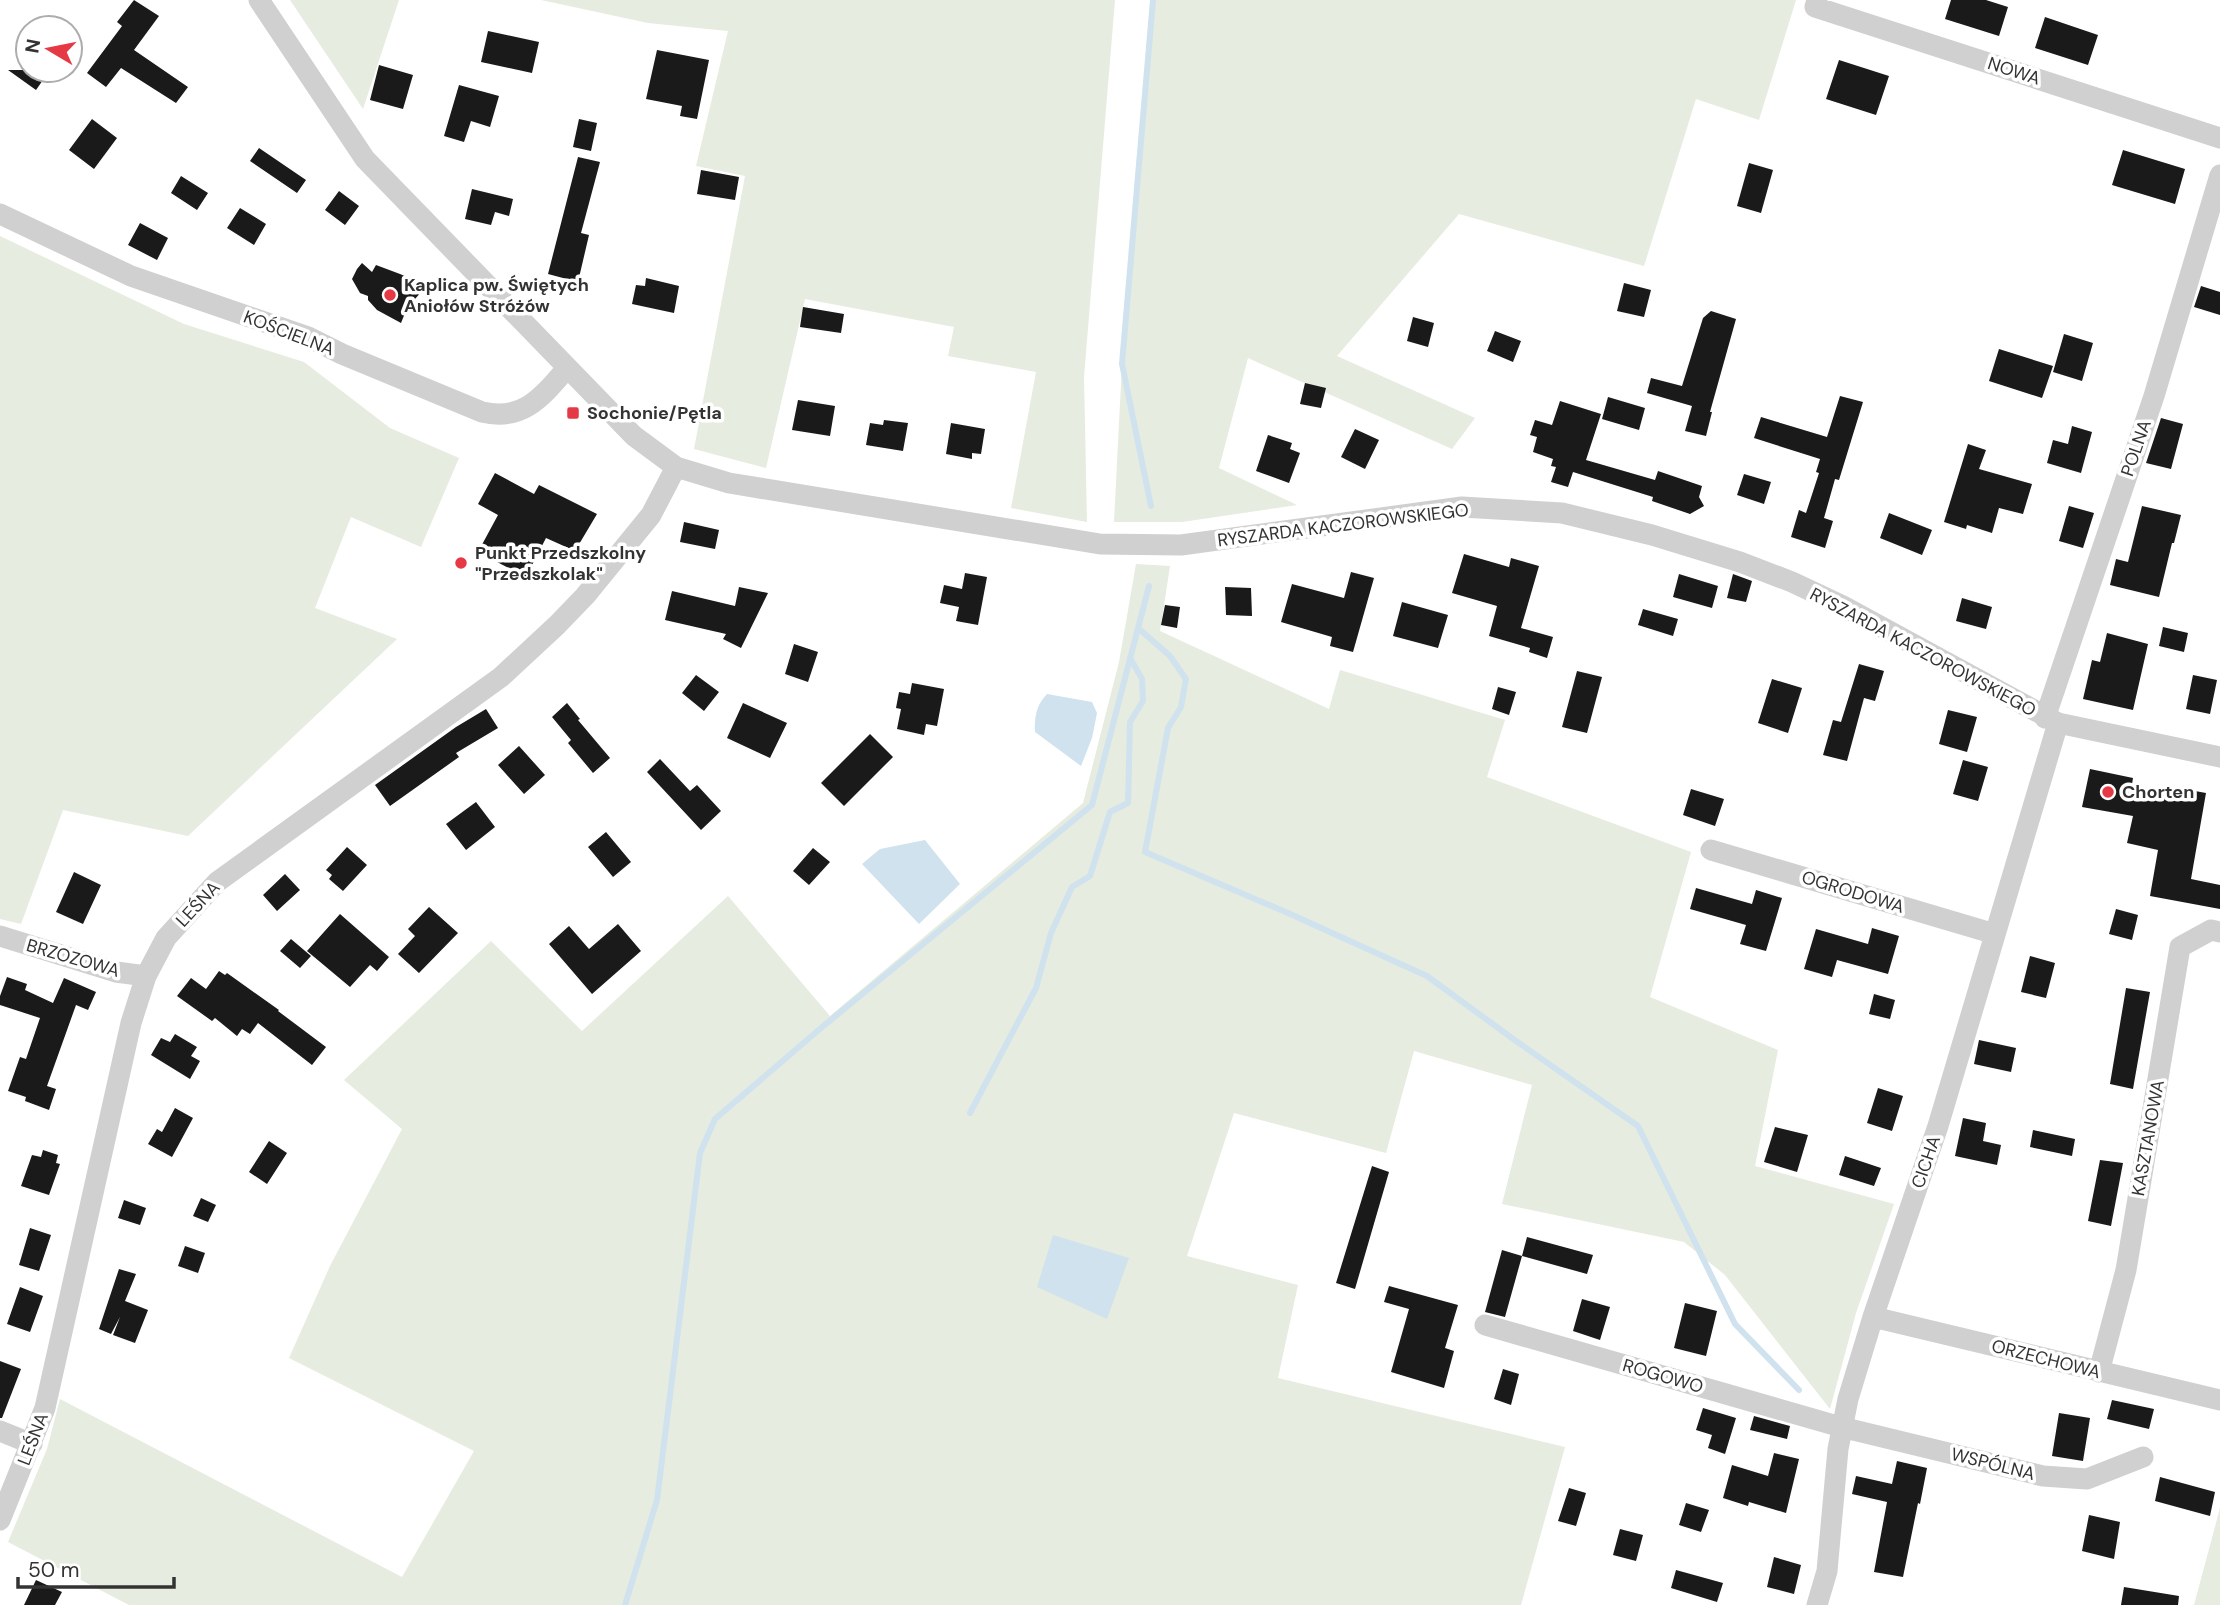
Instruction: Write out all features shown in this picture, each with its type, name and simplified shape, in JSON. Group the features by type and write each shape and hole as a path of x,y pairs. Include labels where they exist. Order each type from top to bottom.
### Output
{"street":[{"name":"RYSZARDA KACZOROWSKIEGO","path":"259,0 365,159 634,436 677,467 729,483 1100,544 1181,545 1462,507 1562,513 1652,535 1740,562 1792,582 1843,606 2051,720 2220,757"},
{"name":"NOWA","path":"1817,0 1815,6 2220,138"},
{"name":"POLNA","path":"2051,720 2154,396 2220,175"},
{"name":"KOŚCIELNA","path":"0,214 131,276 307,337 482,412 498,416 522,411 545,394 568,368"},
{"name":"LEŚNA","path":"0,1520 45,1408 131,1023 146,976 166,938 185,914 217,882 501,677 558,625 651,515 677,467"},
{"name":"CICHA","path":"1817,1605 1828,1571 1841,1427 1872,1317 1938,1126 1995,934 2051,720"},
{"name":"OGRODOWA","path":"1711,850 1995,934"},
{"name":"KASZTANOWA","path":"2099,1372 2126,1270 2180,947 2211,930 2220,932"},
{"name":"BRZOZOWA","path":"0,936 116,972 146,976"},
{"name":"ORZECHOWA","path":"1872,1317 2220,1400"},
{"name":"ROGOWO","path":"1485,1325 1841,1427"},
{"name":"WSPÓLNA","path":"1841,1427 2043,1476 2087,1479 2143,1457"},
{"path":"0,1431 32,1444"}],"shaded area":[{"path":"290,0 399,0 363,109"},
{"path":"541,0 1115,0 1084,377 1087,522 1011,508 1036,372 948,356 954,327 805,299 766,468 694,449 745,176 696,166 728,31 648,23"},
{"path":"1153,0 1796,0 1759,120 1696,99 1644,266 1459,214 1337,356 1475,418 1452,449 1248,358 1219,468 1297,505 1182,522 1114,522 1122,364"},
{"path":"0,236 184,324 304,362 390,428 459,458 421,547 351,517 315,608 397,639 188,836 63,810 21,924 0,919"},
{"path":"1136,564 1170,566 1160,631 1329,709 1340,670 1505,720 1487,777 1691,852 1650,997 1778,1050 1755,1166 1894,1204 1856,1313 1830,1409 1725,1275 1684,1242 1502,1204 1532,1085 1414,1051 1386,1153 1234,1113 1187,1256 1298,1285 1278,1378 1565,1447 1521,1605 129,1605 8,1542 47,1449 60,1399 402,1577 474,1451 289,1358 330,1266 402,1129 344,1080 491,941 582,1031 728,896 830,1016 1083,803 1119,662"},
{"path":"2220,1508 2220,1605 2194,1605"}],"water":[{"path":"1047,694 1092,702 1097,713 1092,738 1081,766 1035,732 1037,711"},
{"path":"925,840 960,884 919,924 862,864 880,849"},
{"path":"1053,1235 1129,1258 1107,1319 1037,1287"}],"building":[{"path":"134,0 159,16 134,50 188,87 176,103 121,68 106,87 87,73 122,26 117,22"},
{"path":"1951,0 1986,0 2008,7 1999,36 1945,19"},
{"path":"2045,17 2098,35 2088,65 2035,48"},
{"path":"488,31 539,42 532,73 481,62"},
{"path":"657,50 709,60 697,119 680,116 682,106 646,99"},
{"path":"1839,60 1889,76 1876,115 1826,99"},
{"path":"379,65 413,75 403,109 370,100"},
{"path":"28,84 40,84 36,90"},
{"path":"459,85 499,96 490,127 471,121 464,142 444,136"},
{"path":"92,119 117,138 94,169 69,150"},
{"path":"579,119 597,123 591,151 573,147"},
{"path":"259,148 306,180 297,193 250,161"},
{"path":"2123,150 2185,169 2175,204 2112,185"},
{"path":"578,157 600,162 581,233 589,235 578,282 548,274"},
{"path":"1749,163 1773,170 1761,213 1737,206"},
{"path":"701,170 739,177 735,200 697,194"},
{"path":"181,176 208,193 197,210 171,193"},
{"path":"472,189 513,199 509,216 495,212 491,225 465,219"},
{"path":"339,191 359,206 345,225 325,210"},
{"path":"240,208 266,224 254,245 227,228"},
{"path":"140,223 168,238 157,260 128,245"},
{"name":"Kaplica pw. Świętych Aniołów Stróżów","path":"362,263 372,272 376,265 414,280 412,282 423,290 407,308 401,323 377,310 368,300 368,296 360,293 352,279"},
{"path":"646,278 679,286 674,313 632,304 636,285 645,286"},
{"path":"1624,283 1651,290 1644,317 1617,311"},
{"path":"2201,286 2220,292 2220,315 2194,307"},
{"path":"803,307 844,314 841,333 800,327"},
{"path":"1711,311 1736,319 1706,436 1685,431 1692,406 1647,393 1651,378 1682,386 1703,318"},
{"path":"1413,317 1434,323 1428,347 1407,341"},
{"path":"1495,331 1521,341 1513,362 1487,351"},
{"path":"2064,334 2093,343 2082,381 2053,372"},
{"path":"1999,349 2053,366 2042,398 1989,381"},
{"path":"1305,383 1326,388 1321,408 1300,404"},
{"path":"1840,396 1863,402 1839,480 1835,479 1824,518 1833,521 1825,548 1791,537 1799,510 1806,513 1819,473 1816,472 1820,459 1754,438 1761,417 1827,437"},
{"path":"1608,397 1645,408 1639,430 1602,419"},
{"path":"798,400 835,406 830,436 792,430"},
{"path":"1560,401 1601,414 1586,460 1655,480 1658,471 1702,486 1699,497 1704,506 1690,514 1652,501 1653,497 1573,472 1568,487 1551,482 1556,467 1551,466 1553,459 1533,452 1537,437 1530,435 1535,420 1552,425"},
{"path":"2161,418 2183,424 2171,469 2146,463"},
{"path":"884,420 908,423 903,451 866,445 870,423 883,425"},
{"path":"951,423 985,429 981,454 972,453 972,459 946,454"},
{"path":"2072,426 2092,432 2081,473 2047,463 2053,440 2068,444"},
{"path":"1355,429 1379,440 1365,469 1341,457"},
{"path":"1268,435 1292,443 1290,449 1300,453 1289,483 1256,471"},
{"path":"1968,444 1986,450 1979,469 2032,484 2023,514 1999,508 1992,533 1967,525 1966,529 1944,522"},
{"path":"495,473 534,494 539,485 597,514 575,551 546,538 526,577 478,552 498,515 478,504"},
{"path":"1744,474 1771,482 1764,504 1737,495"},
{"path":"2069,506 2094,513 2083,548 2059,541"},
{"path":"2142,506 2181,515 2159,597 2110,585 2116,559 2128,562"},
{"path":"1889,513 1932,530 1922,555 1880,538"},
{"path":"684,522 719,530 715,549 680,542"},
{"path":"1464,554 1509,567 1511,558 1539,566 1521,628 1553,637 1547,658 1529,652 1530,648 1489,636 1497,606 1452,593"},
{"path":"1351,572 1374,578 1353,652 1330,646 1332,637 1281,622 1292,584 1344,598"},
{"path":"965,573 987,577 978,625 956,621 959,607 940,603 944,585 962,589"},
{"path":"1679,574 1718,586 1712,608 1673,597"},
{"path":"1733,574 1752,581 1746,602 1727,598"},
{"path":"739,587 768,593 741,648 723,639 726,634 665,620 672,591 735,606"},
{"path":"1225,587 1251,588 1252,616 1226,615"},
{"path":"1962,598 1992,607 1986,629 1956,621"},
{"path":"1402,602 1448,615 1438,648 1393,636"},
{"path":"1165,605 1180,607 1177,628 1161,625"},
{"path":"1643,609 1678,619 1673,636 1638,625"},
{"path":"2163,627 2188,633 2184,652 2159,646"},
{"path":"2107,633 2148,644 2133,710 2083,699 2092,660 2100,662"},
{"path":"794,644 818,652 808,682 785,674"},
{"path":"1859,664 1884,671 1875,701 1864,698 1847,761 1823,755 1833,720 1841,722"},
{"path":"1577,671 1602,677 1587,733 1562,727"},
{"path":"696,675 719,692 704,711 682,693"},
{"path":"2193,675 2217,680 2210,714 2186,709"},
{"path":"1772,679 1802,688 1788,733 1758,723"},
{"path":"912,683 944,689 937,726 926,724 924,735 897,729 901,709 896,708 899,692 910,694"},
{"path":"1498,687 1516,692 1509,715 1492,709"},
{"path":"567,703 610,758 593,773 568,743 571,740 552,717"},
{"path":"743,703 787,723 770,758 727,738"},
{"path":"486,709 498,728 456,753 459,757 390,806 375,785"},
{"path":"1948,710 1977,717 1967,752 1939,744"},
{"path":"870,734 893,757 844,806 821,783"},
{"path":"519,746 545,775 524,794 498,765"},
{"path":"660,759 690,791 697,785 721,811 701,830 647,772"},
{"path":"1963,760 1988,767 1978,801 1953,794"},
{"path":"2090,769 2133,778 2131,791 2182,801 2184,789 2206,793 2191,879 2220,885 2220,909 2150,896 2158,850 2127,843 2133,816 2082,807"},
{"path":"1691,789 1724,799 1715,826 1683,815"},
{"path":"476,802 495,827 466,850 446,824"},
{"path":"606,832 631,862 613,877 588,847"},
{"path":"347,847 367,865 343,891 329,879 332,875 326,870"},
{"path":"813,848 830,862 809,885 793,871"},
{"path":"74,872 101,885 83,924 56,912"},
{"path":"285,874 300,890 277,911 263,895"},
{"path":"1696,888 1752,904 1756,890 1782,898 1766,951 1740,944 1746,925 1690,909"},
{"path":"429,907 458,933 419,973 398,954 415,936 408,929"},
{"path":"2116,909 2138,915 2132,940 2109,934"},
{"path":"340,914 389,957 377,971 370,965 350,987 307,951"},
{"path":"618,924 641,951 592,994 549,944 569,926 589,949"},
{"path":"1872,928 1899,936 1888,974 1837,960 1832,977 1804,969 1816,929 1868,944"},
{"path":"291,939 311,956 300,968 280,951"},
{"path":"2030,956 2055,963 2046,998 2021,992"},
{"path":"219,971 225,975 227,973 326,1047 312,1065 258,1023 250,1034 242,1029 237,1036 215,1018 212,1021 177,996 191,978 206,989"},
{"path":"7,977 27,984 25,990 53,1003 64,978 96,992 88,1010 76,1005 47,1086 56,1089 49,1110 25,1101 26,1097 8,1091 20,1057 26,1059 40,1018 0,1005 0,996"},
{"path":"2126,988 2150,992 2133,1089 2110,1084"},
{"path":"1874,994 1895,1000 1890,1019 1869,1014"},
{"path":"175,1034 197,1047 191,1056 200,1061 190,1079 151,1055 161,1038 170,1042"},
{"path":"1979,1040 2016,1048 2011,1072 1974,1064"},
{"path":"1878,1088 1903,1096 1892,1131 1867,1123"},
{"path":"175,1108 193,1118 172,1157 148,1144 157,1129 162,1132"},
{"path":"1963,1118 1986,1123 1983,1141 2001,1145 1997,1165 1955,1156"},
{"path":"1775,1127 1808,1135 1797,1172 1764,1162"},
{"path":"2033,1130 2075,1139 2072,1156 2030,1147"},
{"path":"269,1141 287,1153 267,1184 249,1172"},
{"path":"43,1150 58,1155 56,1163 60,1164 49,1195 21,1186 32,1155 41,1157"},
{"path":"1845,1156 1881,1168 1874,1186 1839,1175"},
{"path":"2100,1160 2123,1163 2111,1226 2088,1221"},
{"path":"1372,1166 1389,1172 1355,1289 1336,1283"},
{"path":"201,1198 216,1205 208,1222 193,1216"},
{"path":"124,1200 146,1208 140,1225 118,1218"},
{"path":"30,1228 51,1235 39,1271 19,1265"},
{"path":"1527,1237 1593,1255 1587,1274 1522,1256"},
{"path":"185,1246 205,1253 198,1273 178,1266"},
{"path":"1502,1250 1522,1256 1505,1317 1485,1312"},
{"path":"119,1269 136,1274 125,1301 148,1310 135,1343 113,1335 120,1317 111,1334 99,1329"},
{"path":"1389,1286 1458,1305 1445,1348 1454,1351 1444,1388 1391,1372 1409,1309 1384,1302"},
{"path":"20,1287 43,1296 30,1332 7,1324"},
{"path":"1582,1299 1610,1307 1600,1340 1573,1331"},
{"path":"1685,1303 1717,1311 1706,1356 1674,1348"},
{"path":"0,1361 21,1369 2,1418 0,1418"},
{"path":"1503,1369 1519,1374 1511,1405 1494,1399"},
{"path":"2112,1400 2154,1409 2149,1429 2107,1419"},
{"path":"1703,1408 1736,1418 1725,1454 1708,1448 1712,1435 1696,1430"},
{"path":"2059,1413 2090,1418 2083,1461 2052,1456"},
{"path":"1754,1416 1790,1426 1787,1439 1750,1430"},
{"path":"1774,1453 1799,1459 1786,1513 1749,1502 1748,1506 1723,1498 1732,1465 1768,1476"},
{"path":"1897,1461 1927,1468 1903,1577 1874,1572 1887,1502 1852,1494 1856,1476 1892,1484"},
{"path":"2160,1477 2215,1492 2210,1516 2155,1501"},
{"path":"1569,1488 1586,1493 1576,1526 1558,1521"},
{"path":"1686,1503 1709,1510 1701,1532 1679,1525"},
{"path":"2089,1515 2120,1522 2114,1559 2082,1551"},
{"path":"1620,1529 1643,1535 1636,1561 1613,1555"},
{"path":"1774,1557 1801,1565 1794,1594 1767,1587"},
{"path":"1676,1570 1723,1583 1717,1602 1671,1588"},
{"path":"36,1580 62,1592 55,1605 24,1605"},
{"path":"2124,1587 2179,1596 2178,1605 2121,1605"}],"waterway":[{"path":"1151,506 1122,364 1153,0"},
{"path":"625,1605 657,1500 700,1153 715,1119 1092,805 1149,586"},
{"path":"1138,628 1170,656 1186,679 1181,707 1168,728 1145,852 1427,976 1638,1126 1735,1324 1799,1390"},
{"path":"970,1113 1036,988 1051,933 1072,887 1090,876 1110,812 1128,803 1130,722 1143,701 1142,679 1130,658"}],"place":[{"name":"Kaplica pw. Świętych Aniołów Stróżów","path":"390,295"},
{"name":"Sochonie/Pętla","path":"573,413"},
{"name":"Punkt Przedszkolny \"Przedszkolak\"","path":"461,563"},
{"name":"Chorten","path":"2108,792"}]}
